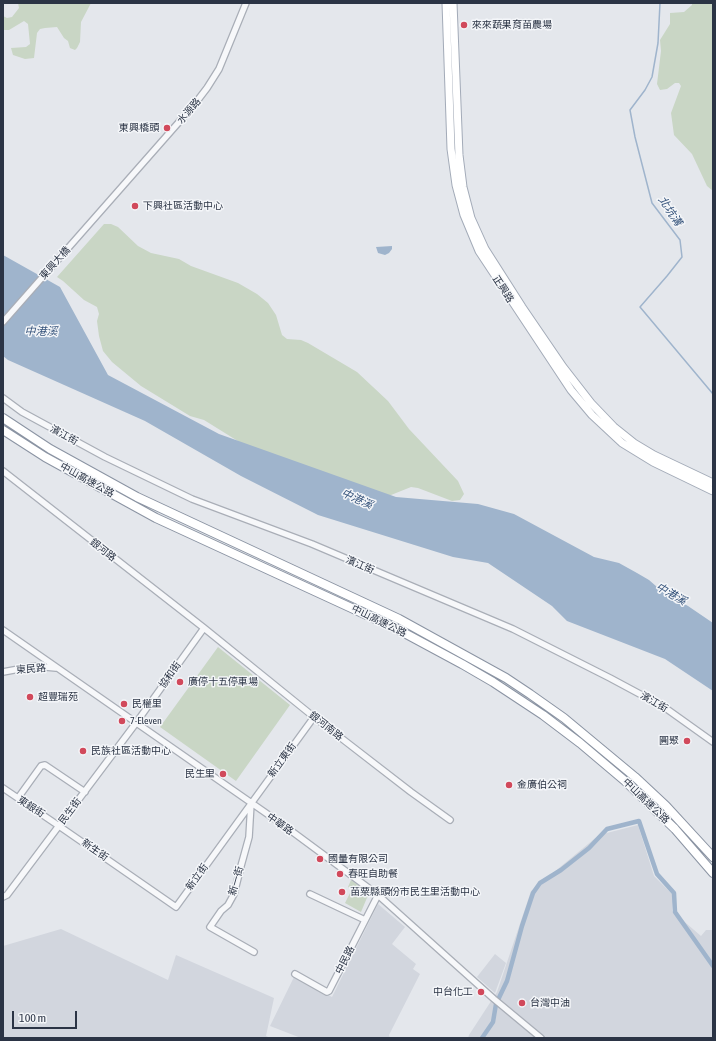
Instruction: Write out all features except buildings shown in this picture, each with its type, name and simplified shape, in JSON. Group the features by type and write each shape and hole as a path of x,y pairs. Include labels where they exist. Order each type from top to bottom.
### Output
{"highway":[{"name":"中山高速公路","path":"3,418 50,449 137,497 399,619 506,678 564,718 635,777 666,806 713,857"},
{"name":"中山高速公路","path":"3,430 45,457 156,518 397,629 493,682 543,715 574,738 625,781 675,830 713,872"}],"main road":[{"name":"正興路","path":"446,3 451,149 456,185 464,214 479,251 571,390 592,415 622,443 653,462 713,491"},
{"name":"正興路","path":"453,3 459,161 463,187 471,218 485,250 522,307 590,403 614,427 634,443 654,455 713,483"}],"street":[{"name":"水源路","path":"108,205 207,88 219,69 246,3"},
{"name":"東興大橋","path":"3,322 108,205"},
{"name":"濱江街","path":"3,398 22,412 105,457 192,499 312,544 513,629 664,707 713,742"},
{"name":"銀河路","path":"3,471 204,628"},
{"name":"銀河南路","path":"204,628 314,717 411,792 450,820"},
{"name":"協和街","path":"136,723 204,628"},
{"name":"中華路","path":"3,630 251,803 378,894 494,1000 501,1004 541,1038"},
{"name":"東民路","path":"3,672 35,666 59,669"},
{"name":"新立東街","path":"251,803 314,717"},
{"name":"民生街","path":"3,897 7,895 136,723"},
{"path":"18,798 41,766 45,765 85,792"},
{"name":"東銀街","path":"3,788 59,826"},
{"name":"新立街","path":"131,876 176,907 251,803"},
{"name":"新一街","path":"251,803 250,837 241,866 237,887 228,905 221,911 210,927 254,952"},
{"name":"新生街","path":"59,826 131,876"},
{"path":"310,894 365,920"},
{"name":"中民路","path":"295,974 327,992 329,991 378,894"}],"shaded area":[{"path":"638,825 654,876 673,895 672,911 701,936 706,930 713,930 713,1038 468,1038 497,992 531,891 599,835"},
{"path":"378,904 405,927 392,944 416,964 413,969 420,974 389,1035 390,1038 301,1038 270,1026 294,977 332,997"},
{"path":"61,929 168,980 176,955 274,998 266,1036 270,1038 3,1038 3,946"},
{"path":"495,954 506,963 495,993 477,977"}],"green space":[{"path":"18,3 91,3 81,22 80,42 77,48 75,50 70,48 68,41 64,38 57,27 45,28 40,29 37,33 34,58 25,59 13,55 11,48 26,47 30,44 28,24 24,21 9,30 3,30 3,16 7,18 12,17 19,8"},
{"path":"692,3 713,3 713,191 707,186 692,154 674,135 671,113 681,86 679,83 675,83 667,89 660,90 657,84 661,51 660,40 670,24 670,13 684,12 692,5"},
{"path":"104,224 111,224 118,227 138,246 151,253 179,259 191,266 238,283 257,294 268,303 276,315 282,335 287,339 301,340 308,343 357,372 388,401 409,429 458,481 464,494 460,500 452,501 418,488 411,487 391,495 378,495 241,443 204,420 190,416 141,386 112,362 103,351 99,336 97,321 99,314 97,307 84,300 57,277"},
{"path":"218,647 290,705 236,781 160,727"},
{"path":"351,880 369,893 361,912 345,903 352,889 348,887"}],"water":[{"path":"392,246 389,253 385,255 378,253 376,247"},
{"name":"中港溪","path":"3,255 60,287 108,375 219,434 396,497 478,504 514,514 594,557 619,563 649,580 664,593 688,606 713,623 713,691 665,659 567,621 552,606 488,563 453,557 318,515 241,476 145,421 8,360 3,356"}],"waterway":[{"name":"北坑溝","path":"660,3 658,43 652,77 645,90 630,110 635,137 652,203 680,240 682,257 640,307 713,394"},
{"path":"482,1038 493,1022 496,1004 507,981 533,893 540,883 561,870 589,848 607,829 639,821 657,874 674,893 675,912 713,966"}],"place":[{"name":"來來蔬果育苗農場","path":"464,25"},
{"name":"東興橋頭","path":"167,128"},
{"name":"下興社區活動中心","path":"135,206"},
{"name":"廣停十五停車場","path":"180,682"},
{"name":"超豐瑞苑","path":"30,697"},
{"name":"民權里","path":"124,704"},
{"name":"7-Eleven","path":"122,721"},
{"name":"圓聚","path":"687,741"},
{"name":"民族社區活動中心","path":"83,751"},
{"name":"民生里","path":"223,774"},
{"name":"金廣伯公祠","path":"509,785"},
{"name":"國量有限公司","path":"320,859"},
{"name":"春旺自助餐","path":"340,874"},
{"name":"苗粟縣頭份巿民生里活動中心","path":"342,892"},
{"name":"中台化工","path":"481,992"},
{"name":"台灣中油","path":"522,1003"}]}
